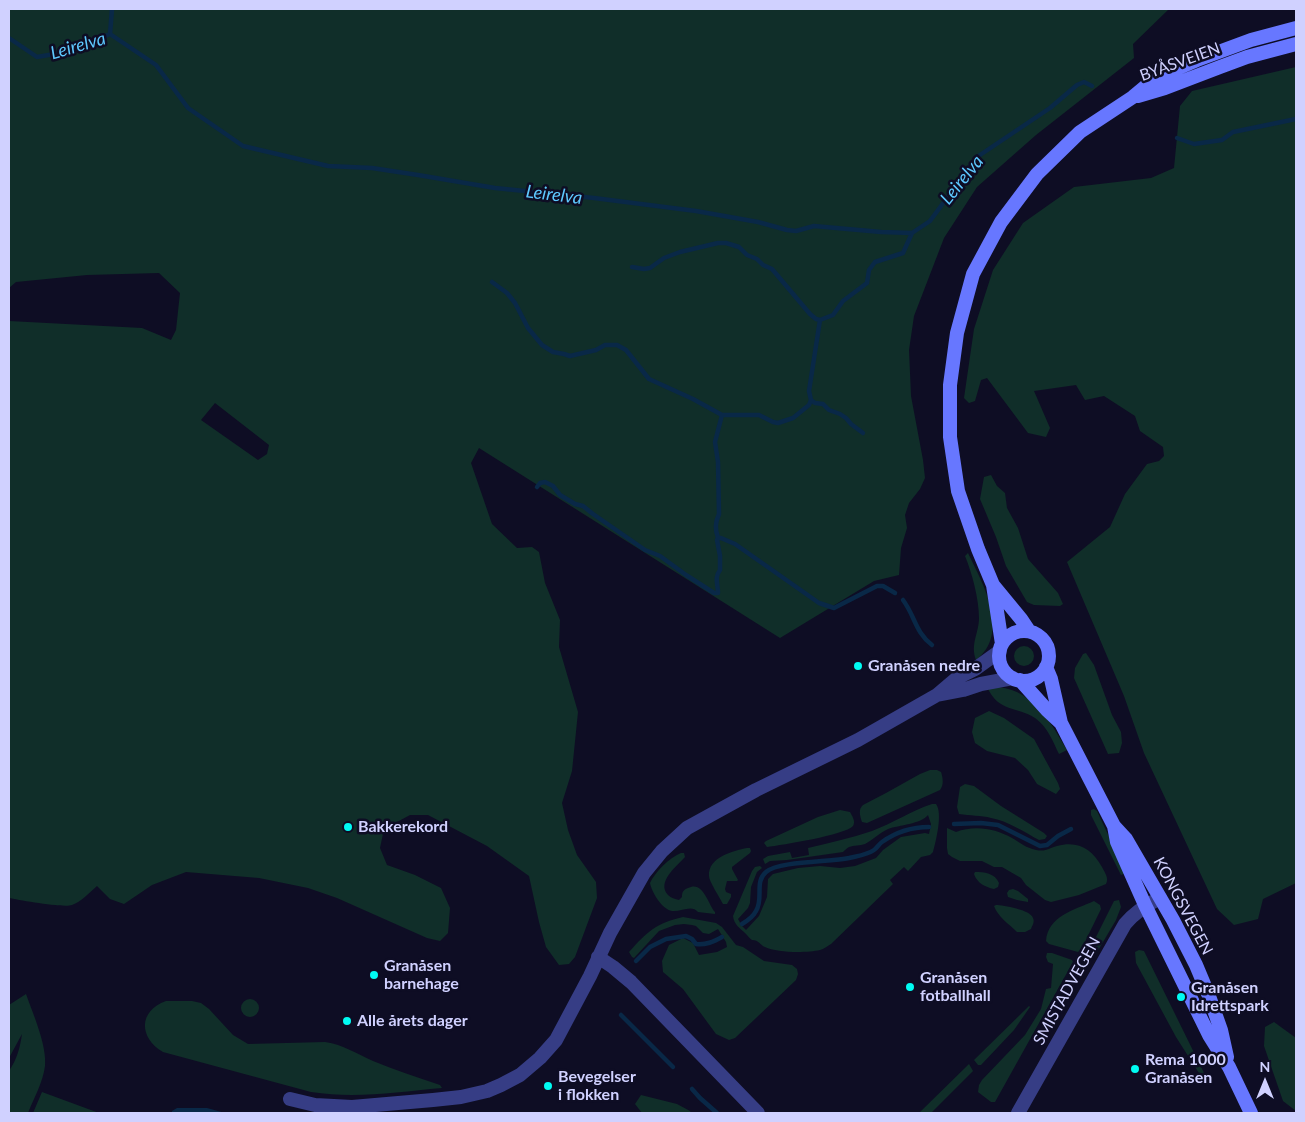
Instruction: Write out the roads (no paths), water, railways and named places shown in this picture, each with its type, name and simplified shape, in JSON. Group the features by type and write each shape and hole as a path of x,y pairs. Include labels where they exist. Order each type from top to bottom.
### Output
{"main road":[{"name":"BYÅSVEIEN","path":"1133,97 1157,77 1197,60 1251,40 1296,28"},
{"name":"BYÅSVEIEN","path":"1133,97 1165,88 1247,57 1296,44"},
{"name":"KONGSVEGEN","path":"1061,723 1016,679 1006,673 1002,667 993,585 958,491 950,437 950,385 957,333 973,274 1001,222 1037,174 1080,132 1133,97"},
{"name":"KONGSVEGEN","path":"993,585 1029,631 1042,638 1047,645 1049,660 1046,667 1051,679 1061,723 1114,826 1117,842 1209,1035 1229,1067 1251,1113"},
{"path":"1001,648 1007,638 1013,633 1029,631"},
{"path":"1016,679 1028,680 1035,678 1042,674 1046,667"},
{"name":"KONGSVEGEN","path":"1114,826 1126,838 1173,920 1196,965 1221,1030 1229,1067"}],"street":[{"path":"290,1099 315,1105 361,1107 461,1097 487,1091 520,1075 540,1058 556,1040 610,933 644,873 662,851 687,828 756,790 858,740 937,695 957,678 975,668 1001,648"},
{"path":"937,695 981,684 1016,679"},
{"name":"SMISTADVEGEN","path":"1018,1113 1125,924 1146,905 1160,898"},
{"path":"598,957 631,982 758,1113"}],"water":[{"path":"177,1108 207,1108 225,1113 172,1113"}],"waterway":[{"path":"110,34 112,9"},
{"name":"Leirelva","path":"9,38 37,57 66,52 110,34 156,65 188,108 243,146 328,166 372,168 495,188 696,211 796,231 814,226 912,233 930,221 977,157 1050,108 1077,85 1084,82 1092,86"},
{"name":"Leirelva","path":"1177,138 1194,144 1222,140 1233,132 1296,119"},
{"path":"492,282 507,293 515,303 528,328 542,345 553,352 570,356 596,350 605,345 617,345 626,350 649,379 693,399 722,415 759,415 778,423 793,418 809,405 811,400 809,391 820,320 833,315 843,301 867,283 869,270 875,262 903,253 912,233"},
{"path":"632,267 650,268 664,258 680,252 718,243 726,243 739,247 747,255 772,269 810,314 820,320"},
{"path":"811,400 815,403 823,404 829,410 840,414 863,433"},
{"path":"537,487 540,483 545,482 553,486 560,495 575,504 583,506 645,550 660,556 714,593 718,593 717,578 720,570 720,556 716,529 719,514 718,462 715,442 722,415"},
{"path":"718,538 735,544 819,603 834,608 877,586 883,586 895,593"},
{"path":"903,600 922,635 932,645"},
{"path":"954,824 981,823 998,825 1040,846 1047,845 1071,829"},
{"path":"742,924 752,917 756,911 759,901 760,881 762,876 772,868 862,855 871,852 887,838 910,829 929,827"},
{"path":"636,961 650,947 666,939 686,936 696,944 700,944 709,943 722,937"},
{"path":"621,1015 673,1067"},
{"path":"692,1089 717,1113"}],"place":[{"name":"Granåsen nedre","path":"858,666"},
{"name":"Bakkerekord","path":"348,827"},
{"name":"Granåsen barnehage","path":"374,975"},
{"name":"Granåsen fotballhall","path":"910,987"},
{"name":"Granåsen Idrettspark","path":"1181,997"},
{"name":"Alle årets dager","path":"347,1021"},
{"name":"Rema 1000 Granåsen","path":"1135,1069"},
{"name":"Bevegelser i flokken","path":"548,1086"}]}
